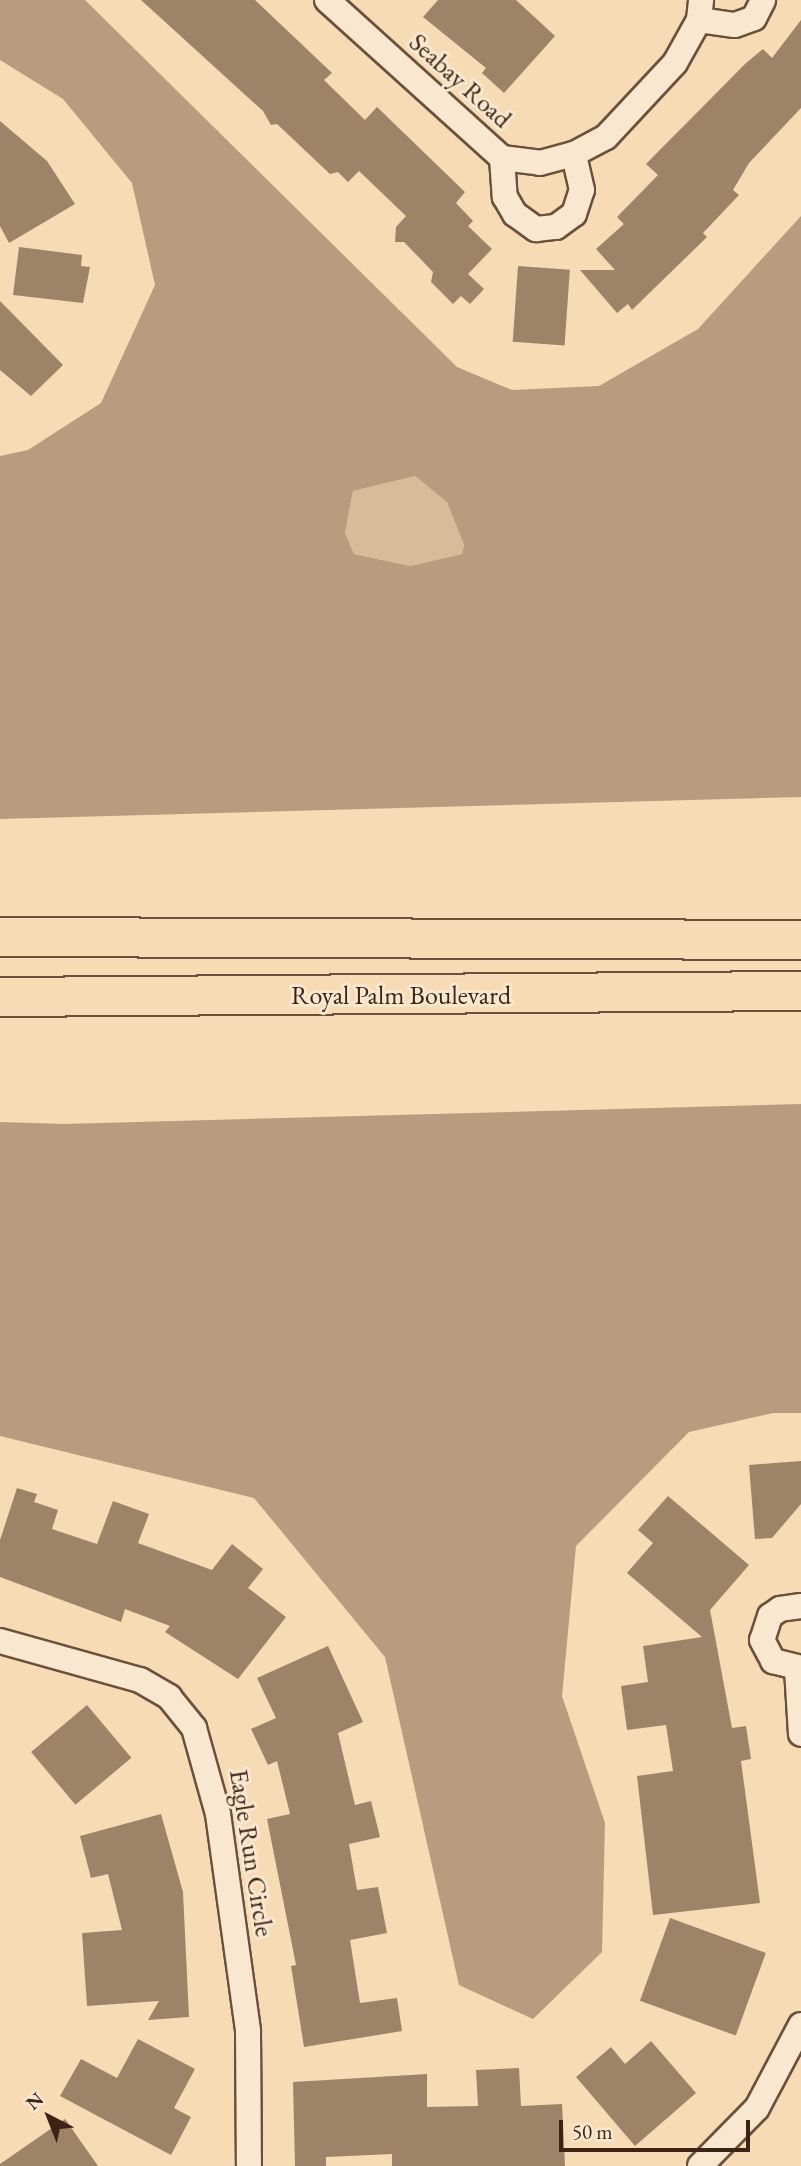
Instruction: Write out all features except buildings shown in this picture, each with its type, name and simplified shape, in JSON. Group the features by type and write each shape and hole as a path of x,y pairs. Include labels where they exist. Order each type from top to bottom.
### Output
{"main road":[{"name":"Royal Palm Boulevard","path":"0,937 801,940"},
{"name":"Royal Palm Boulevard","path":"0,997 801,991"}],"street":[{"name":"Seabay Road","path":"327,0 502,158 540,163 574,154 606,137 675,63 700,10"},
{"path":"700,10 735,25 754,18 764,0"},
{"path":"502,158 505,197 515,214 536,229 556,227 574,214 582,190 574,154"},
{"path":"801,1606 780,1609 770,1616 762,1640 773,1661 799,1668 801,1734"},
{"name":"Eagle Run Circle","path":"0,1641 140,1680 169,1697 194,1728 218,1814 248,2031 249,2166"},
{"path":"700,2166 757,2108 801,2025"}],"shaded area":[{"path":"0,0 85,0 457,367 512,390 599,386 698,329 801,216 801,797 0,819 0,456 28,450 101,403 155,285 132,183 63,99 0,60","holes":["415,476 447,502 464,545 462,554 410,566 354,554 345,533 353,491"]},
{"path":"415,476 447,502 464,545 462,554 410,566 354,554 345,533 353,491"},
{"path":"801,1104 801,1413 773,1413 689,1432 576,1546 562,1696 605,1823 602,1952 533,2019 459,1985 385,1657 254,1498 0,1436 0,1122 64,1124"}]}
